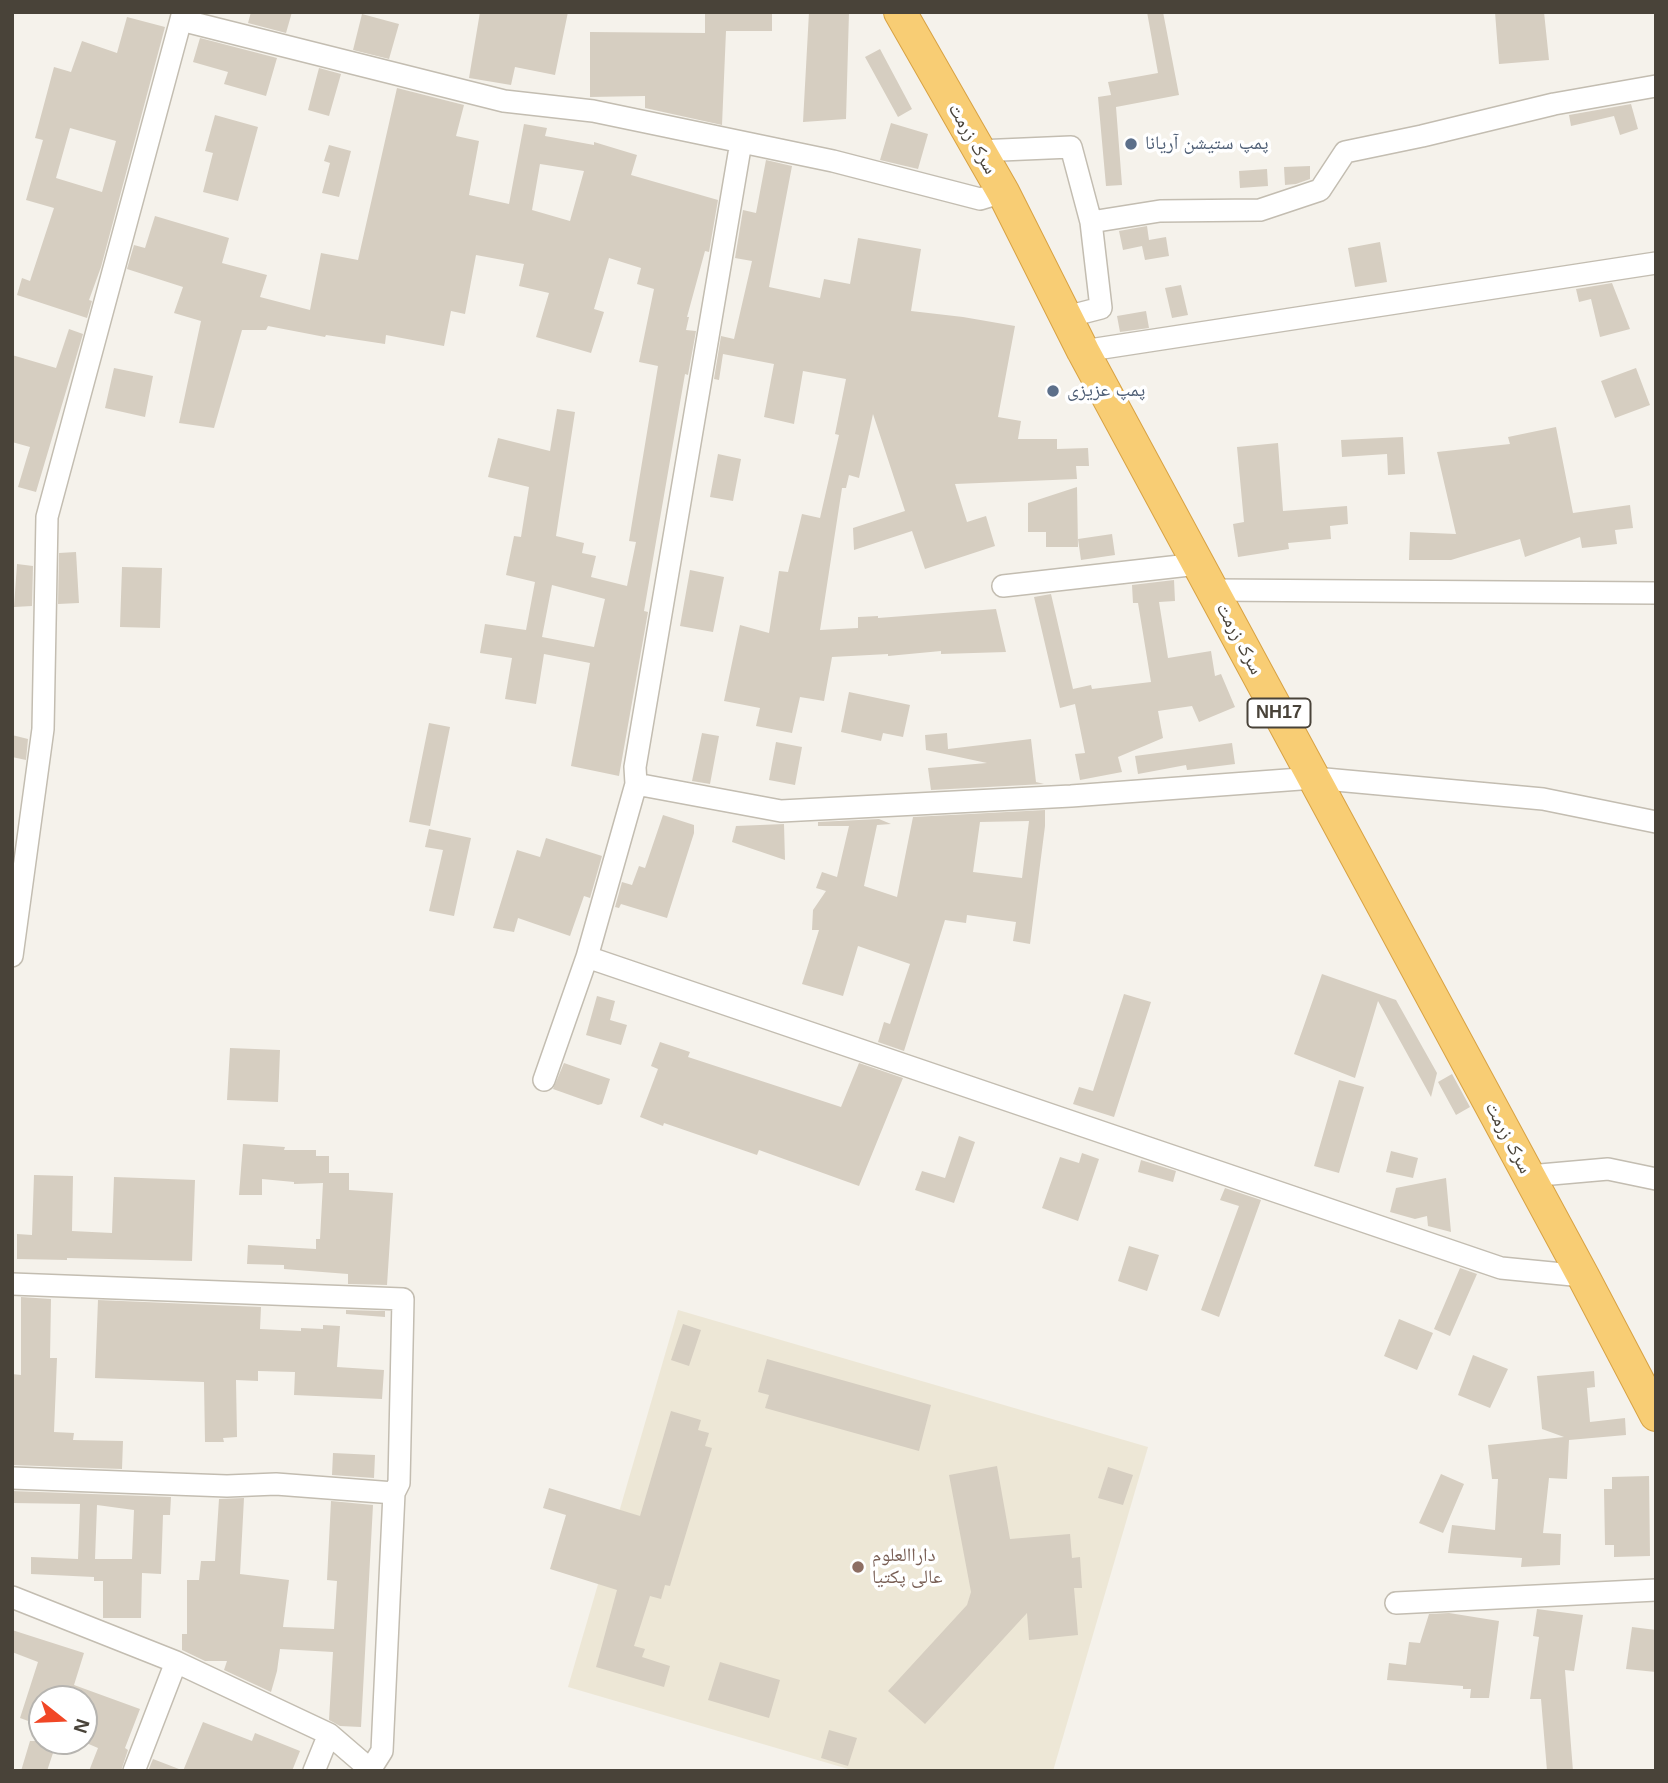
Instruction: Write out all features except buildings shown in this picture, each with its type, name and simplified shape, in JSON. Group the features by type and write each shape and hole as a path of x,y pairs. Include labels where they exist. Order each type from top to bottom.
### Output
{"highway":[{"name":"سرک زرمت","path":"900,12 1003,192 1083,351 1656,1415"}],"street":[{"path":"12,956 43,729 47,517 182,16 504,101 593,111 833,161 980,198 1003,192"},
{"path":"1091,222 1160,211 1260,210 1320,190 1345,152 1554,104 1656,86"},
{"path":"544,1080 587,957 636,784 635,766 741,142"},
{"path":"978,151 1071,146 1091,222 1101,308 1066,317"},
{"path":"1083,351 1656,263"},
{"path":"1003,586 1205,577 1656,593"},
{"path":"636,784 781,811 1057,797 1314,778 1543,799 1656,822"},
{"path":"587,957 1501,1268 1583,1276"},
{"path":"1529,1176 1608,1169 1656,1179"},
{"path":"12,1284 403,1299 399,1483 394,1493 382,1751 371,1770 328,1734 176,1662 12,1597"},
{"path":"12,1478 227,1486 276,1484 394,1493"},
{"path":"1396,1603 1656,1590"},
{"path":"134,1771 176,1662"},
{"path":"314,1771 328,1734"}],"shaded area":[{"name":"داراالعلوم عالی پکتیا","path":"678,1310 1148,1447 1053,1771 855,1771 568,1687"}],"place":[{"name":"پمپ ستیشن آریانا","path":"1131,144"},
{"name":"پمپ عزیزی","path":"1053,391"},
{"name":"داراالعلوم عالی پکتیا","path":"858,1567"}]}
